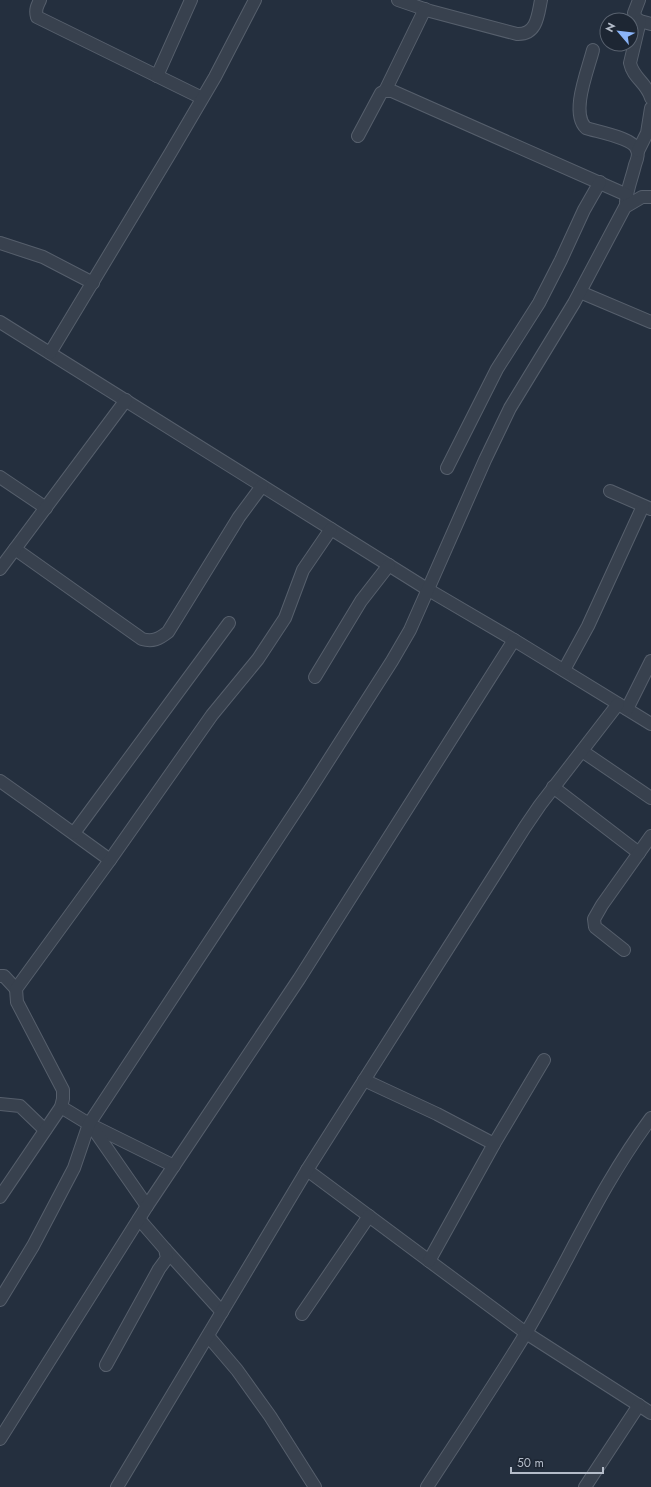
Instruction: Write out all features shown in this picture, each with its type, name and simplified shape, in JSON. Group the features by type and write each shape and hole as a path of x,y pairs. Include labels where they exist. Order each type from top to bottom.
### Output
{"street":[{"path":"40,0 36,7 37,17 202,98"},
{"path":"157,76 191,0"},
{"path":"50,353 202,98 255,0"},
{"path":"398,0 425,9 517,34 529,32 537,21 542,0"},
{"path":"639,0 634,14 636,18 646,23 630,63 631,70 647,88 651,98"},
{"path":"358,136 381,93 385,90 425,9"},
{"path":"593,50 580,100 582,124 586,128 628,140 635,145 638,151"},
{"path":"385,90 392,91 600,182 626,201"},
{"path":"0,1300 33,1246 74,1168 89,1124 309,791 389,667 410,630 485,460 510,408 580,292 626,201 638,151 647,133 651,108"},
{"path":"447,468 497,369 542,298 584,210 600,182"},
{"path":"626,201 642,196 651,197"},
{"path":"0,243 43,257 93,283"},
{"path":"580,292 651,322"},
{"path":"1,324 126,400 427,589 564,670 651,724"},
{"path":"0,569 126,400"},
{"path":"0,477 46,508"},
{"path":"15,549 142,639 154,641 168,632 239,518 262,486"},
{"path":"564,670 588,626 647,507 610,491"},
{"path":"16,989 110,860 212,715 258,659 285,618 303,570 331,529"},
{"path":"315,677 361,601 389,565"},
{"path":"74,833 228,623"},
{"path":"0,1439 139,1218 299,979 514,640"},
{"path":"117,1487 307,1170 525,827 553,787 582,751 622,706 651,661"},
{"path":"582,751 651,798"},
{"path":"0,781 110,860"},
{"path":"553,787 639,853"},
{"path":"624,950 595,927 594,919 602,905 651,836"},
{"path":"0,976 4,976 16,989 17,1002 63,1090 61,1107 0,1196"},
{"path":"429,1261 494,1144 544,1060"},
{"path":"364,1080 437,1114 494,1144"},
{"path":"0,1104 20,1106 45,1130"},
{"path":"61,1107 89,1124 174,1166"},
{"path":"427,1487 526,1333 594,1208 629,1148 651,1118"},
{"path":"89,1124 147,1206"},
{"path":"307,1170 526,1333 651,1413"},
{"path":"302,1314 370,1216"},
{"path":"139,1218 222,1312"},
{"path":"106,1365 158,1269 167,1258 165,1249"},
{"path":"208,1336 237,1370 270,1416 315,1487"},
{"path":"585,1487 639,1405"}]}
